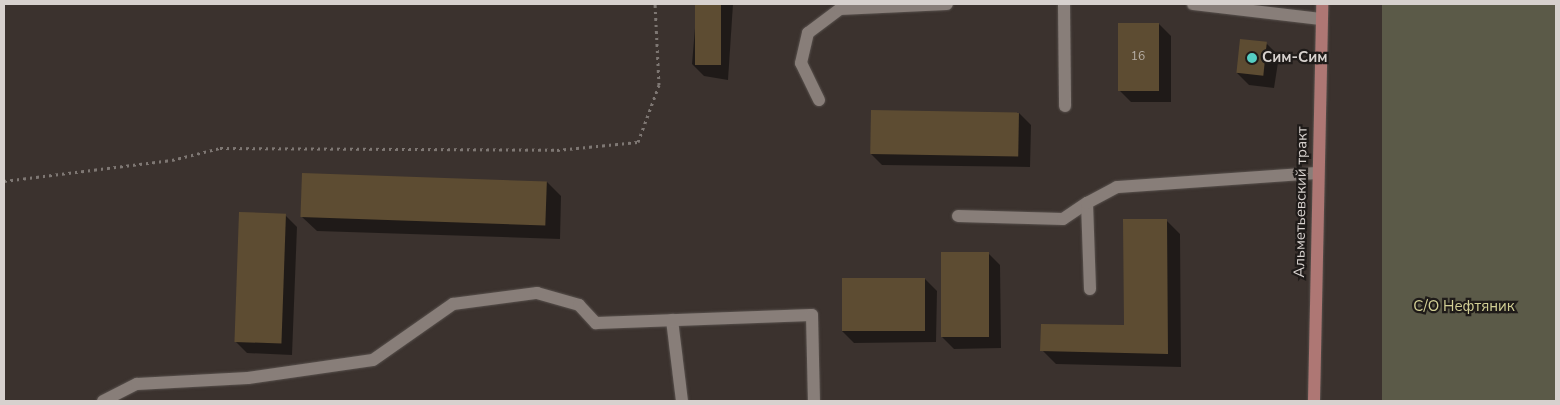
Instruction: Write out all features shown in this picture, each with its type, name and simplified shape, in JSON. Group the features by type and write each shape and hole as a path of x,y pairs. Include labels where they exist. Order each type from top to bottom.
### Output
{"main road":[{"name":"Альметьевский тракт","path":"1314,401 1322,4"}],"lane":[{"path":"819,100 801,63 808,34 840,9 948,4"},
{"path":"1064,4 1065,106"},
{"path":"1193,4 1321,19"},
{"path":"958,216 1063,219 1087,203 1117,187 1318,173"},
{"path":"1087,203 1090,289"},
{"path":"103,401 137,384 248,378 373,360 453,304 537,293 579,305 596,323 812,315 814,401"},
{"path":"672,320 682,401"}],"path":[{"path":"4,181 172,160 220,148 557,150 638,142 659,85 655,4"}],"green space":[{"name":"С/О Нефтяник","path":"1382,4 1556,4 1556,401 1382,401"}],"building":[{"path":"695,4 721,4 721,65 695,65"},
{"path":"1118,23 1159,23 1159,91 1118,91"},
{"path":"1240,39 1267,42 1263,76 1236,73"},
{"path":"871,110 1019,113 1018,157 870,154"},
{"path":"302,173 547,182 545,226 300,217"},
{"path":"239,212 286,214 281,344 234,342"},
{"path":"1123,219 1167,219 1168,354 1040,351 1041,324 1124,325"},
{"path":"941,252 989,252 989,337 941,337"},
{"path":"842,278 925,278 925,331 842,331"}],"place":[{"name":"Сим-Сим","path":"1252,58"}]}
